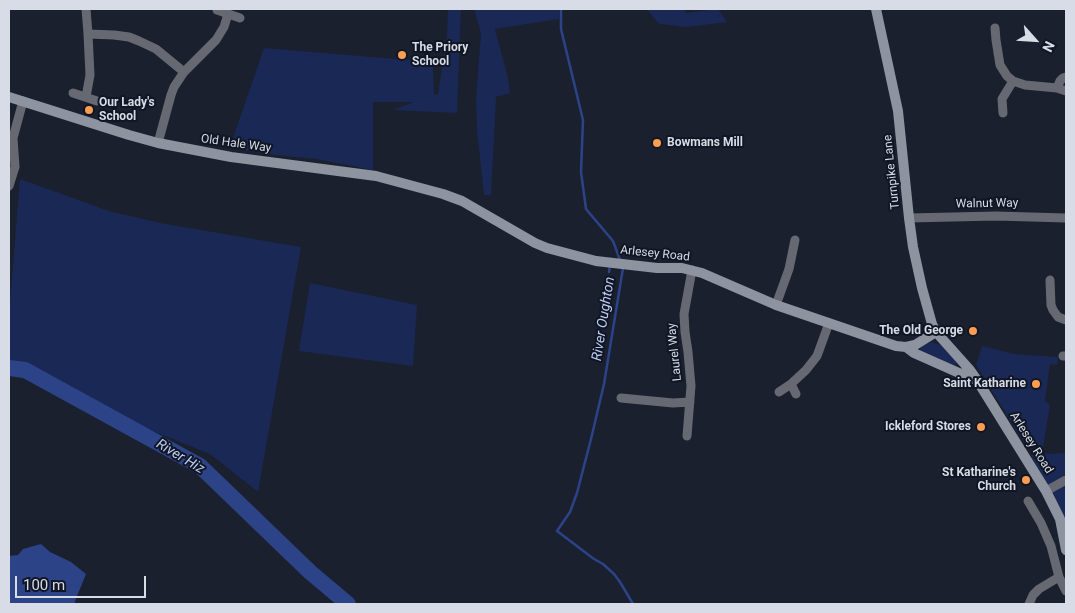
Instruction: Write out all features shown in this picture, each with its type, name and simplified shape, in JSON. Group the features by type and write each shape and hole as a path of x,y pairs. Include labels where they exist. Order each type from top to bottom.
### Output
{"street":[{"path":"86,9 90,75 86,98"},
{"name":"Turnpike Lane","path":"876,9 898,111 913,247 928,310 936,332"},
{"path":"216,10 240,18"},
{"path":"158,143 170,95 174,87 184,72 216,40 224,27 228,14"},
{"path":"995,28 1000,65 1007,76 1013,81 1025,85 1062,89 1060,81 1066,77"},
{"path":"88,34 114,34 139,40 156,49 184,72"},
{"path":"1004,113 1002,99 1013,81"},
{"path":"73,93 97,101"},
{"name":"Old Hale Way","path":"9,97 158,143 196,151 376,176 444,194 462,201"},
{"path":"9,186 15,167 14,138 23,101"},
{"name":"Arlesey Road","path":"462,201 547,248 596,261 657,268 682,268 712,276 776,305 896,346 906,347 914,353 977,380"},
{"name":"Walnut Way","path":"909,218 996,216 1066,218"},
{"path":"776,305 789,268 795,240"},
{"name":"Laurel Way","path":"687,436 691,386 684,332 684,314 692,270"},
{"path":"1050,280 1053,310 1058,317 1066,320"},
{"path":"779,392 806,370 817,356 829,323"},
{"path":"906,347 915,345 936,332"},
{"name":"Arlesey Road","path":"936,332 977,380 1046,491 1060,519 1066,547"},
{"path":"791,384 796,394"},
{"path":"621,398 673,403 690,402"},
{"path":"1046,491 1066,480"},
{"path":"1028,501 1041,523 1051,546 1059,577 1066,591"},
{"path":"1051,546 1066,547"},
{"path":"1029,604 1039,589 1059,577"}],"shaded area":[{"path":"448,9 461,9 457,113 393,110 414,102 373,102 373,170 316,159 266,154 230,147 264,48 433,62 434,95 438,94 447,35"},
{"path":"475,9 559,9 559,19 495,29 510,93 496,97 491,195 484,195 477,130 476,97 481,33"},
{"path":"647,9 684,9 686,13 718,9 727,22 687,27 659,24"},
{"path":"20,179 109,211 160,223 301,247 258,492 210,454 9,373 9,315"},
{"path":"310,283 417,305 413,366 299,351"},
{"path":"931,342 941,345 957,362 956,365 954,366 920,351 921,347"},
{"path":"982,346 1014,354 1058,357 1057,365 1050,364 1045,401 1050,405 1043,448 1024,442 976,365"},
{"path":"1066,453 1066,524 1031,455"},
{"path":"41,544 50,552 71,562 86,574 75,604 9,603 9,556 18,555 23,549"}],"waterway":[{"name":"River Oughton","path":"561,9 561,29 583,120 581,172 586,209 613,241 620,260"},
{"path":"609,272 610,265"},
{"name":"River Oughton","path":"623,268 604,384 591,439 570,512 557,531 614,574 633,604"},
{"name":"River Hiz","path":"9,368 25,370 200,466 310,572 348,604"}],"place":[{"name":"The Priory School","path":"402,55"},
{"name":"Our Lady's School","path":"89,110"},
{"name":"Bowmans Mill","path":"657,143"},
{"name":"The Old George","path":"973,331"},
{"name":"Saint Katharine","path":"1036,384"},
{"name":"Ickleford Stores","path":"981,427"},
{"name":"St Katharine's Church","path":"1026,480"}]}
